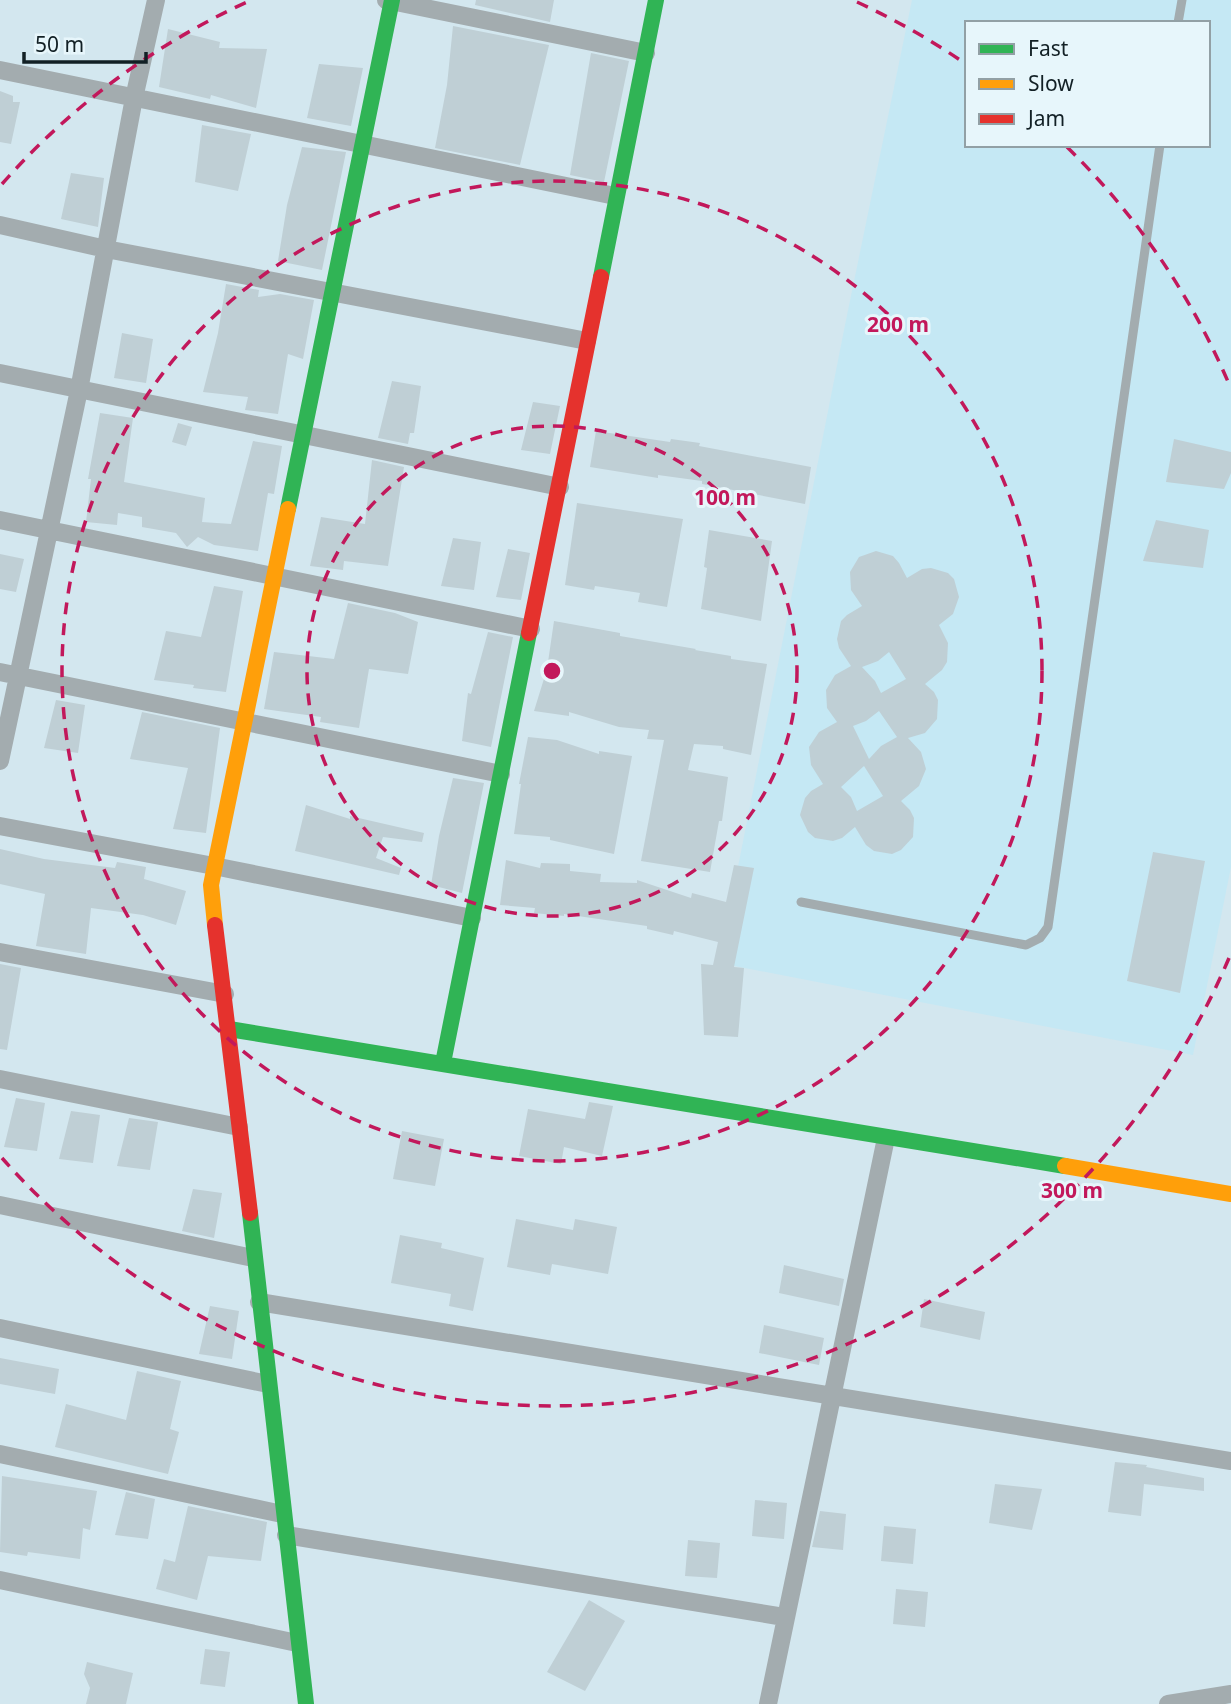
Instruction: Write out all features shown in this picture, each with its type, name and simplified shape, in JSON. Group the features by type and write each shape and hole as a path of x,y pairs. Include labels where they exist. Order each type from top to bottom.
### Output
{"street":[{"path":"0,761 79,390 134,98 156,0"},
{"path":"306,1704 282,1514 229,1029 212,902 214,866 390,0 646,53"},
{"path":"443,1063 656,0"},
{"path":"0,70 615,196"},
{"path":"0,225 106,249 587,341"},
{"path":"0,373 560,487"},
{"path":"0,520 531,629"},
{"path":"0,672 501,774"},
{"path":"0,825 472,918"},
{"path":"0,951 225,995"},
{"path":"229,1029 1231,1194"},
{"path":"0,1079 239,1127"},
{"path":"768,1704 886,1138"},
{"path":"0,1205 253,1258"},
{"path":"259,1301 1231,1461"},
{"path":"0,1328 268,1384"},
{"path":"0,1454 282,1514"},
{"path":"285,1535 785,1617"},
{"path":"0,1580 297,1643"},
{"path":"1168,1704 1231,1694"}],"lane":[{"path":"1178,21 1182,0"},
{"path":"801,902 1026,945 1040,938 1048,927 1160,147"}],"shaded area":[{"path":"912,0 1231,0 1231,867 1193,1055 719,963"}],"building":[{"path":"476,0 554,0 550,22 475,5"},
{"path":"453,26 549,45 520,165 435,148 447,85"},
{"path":"168,29 220,42 219,48 267,49 256,108 211,95 210,99 159,87"},
{"path":"591,53 629,61 604,182 570,175"},
{"path":"319,64 363,68 351,126 307,118"},
{"path":"0,91 13,96 13,102 20,102 11,144 0,142"},
{"path":"202,125 251,134 238,191 195,182"},
{"path":"302,147 346,152 322,270 278,261 287,205"},
{"path":"71,173 104,178 98,227 61,219"},
{"path":"226,284 259,290 258,297 280,294 314,300 303,359 288,354 278,414 245,410 248,397 203,392 218,333"},
{"path":"122,333 153,339 146,383 114,378"},
{"path":"392,381 421,386 414,433 410,433 408,444 378,438"},
{"path":"533,402 560,406 550,454 521,450"},
{"path":"100,413 133,418 124,482 205,498 202,522 231,524 253,441 282,446 274,494 268,493 258,551 214,545 198,537 187,547 176,533 142,527 142,517 118,513 117,525 86,522 91,479 88,479"},
{"path":"178,423 192,427 186,446 172,442"},
{"path":"596,431 670,442 671,439 700,443 699,446 811,467 805,504 702,484 702,481 658,475 658,478 590,467"},
{"path":"1174,439 1231,452 1231,473 1224,489 1166,482"},
{"path":"372,460 404,467 388,566 344,561 343,570 310,566 321,517 365,524"},
{"path":"577,503 683,519 667,607 638,602 640,593 595,586 594,590 565,585"},
{"path":"1156,520 1209,530 1203,568 1143,561"},
{"path":"709,530 772,541 761,621 701,609"},
{"path":"453,538 481,542 474,590 441,586"},
{"path":"508,549 530,553 521,600 496,597"},
{"path":"876,551 893,556 907,578 922,569 931,568 948,573 954,579 959,597 953,614 939,625 948,643 947,662 942,670 925,684 938,700 937,719 925,733 908,738 921,752 926,769 919,786 901,801 914,818 913,837 901,850 892,854 874,851 866,845 855,827 842,838 833,841 815,838 808,832 800,815 805,798 823,784 811,765 809,747 819,732 837,722 827,708 826,690 835,675 851,666 839,648 837,639 841,621 862,606 851,590 850,572 859,557","holes":["889,652 906,679 881,693 875,681 862,667 878,661","879,711 897,737 881,746 869,759 853,726 866,721","864,766 883,796 857,811 851,797 841,787"]},
{"path":"0,554 24,559 16,592 0,589"},
{"path":"214,586 243,591 226,692 154,680 166,631 201,637"},
{"path":"348,603 395,613 418,622 408,674 369,669 359,728 320,722 321,717 264,709 274,652 334,659"},
{"path":"554,621 731,656 731,659 767,664 751,755 723,749 723,746 694,744 688,770 728,777 722,821 719,821 710,872 641,861 664,740 647,739 649,730 619,727 569,712 569,716 534,711 547,669"},
{"path":"488,632 513,637 491,747 462,741 468,693 471,694"},
{"path":"56,700 85,705 78,753 44,748"},
{"path":"142,712 220,728 206,833 173,829 188,768 130,759"},
{"path":"528,737 557,740 599,754 599,751 632,756 614,854 550,840 550,837 514,834 519,784"},
{"path":"453,778 484,783 462,893 431,885"},
{"path":"306,805 350,819 350,816 424,833 422,842 383,837 376,858 401,868 399,875 295,851"},
{"path":"0,849 44,859 115,868 117,862 146,867 144,879 186,891 176,925 143,915 91,908 86,954 36,946 45,894 0,884"},
{"path":"1153,852 1205,861 1180,993 1127,981"},
{"path":"506,860 540,868 541,863 570,864 570,871 601,874 600,882 637,883 637,880 691,898 692,893 726,902 734,865 754,868 734,967 744,968 738,1037 704,1035 701,964 713,965 718,942 674,931 673,935 647,929 647,926 564,914 534,913 535,908 500,905"},
{"path":"0,964 21,968 7,1050 0,1049"},
{"path":"16,1098 45,1103 37,1151 4,1147"},
{"path":"589,1102 613,1106 602,1156 564,1147 561,1164 519,1156 528,1109 585,1119"},
{"path":"71,1111 100,1115 93,1163 59,1159"},
{"path":"129,1118 158,1122 150,1170 117,1166"},
{"path":"402,1131 444,1139 435,1186 393,1179"},
{"path":"193,1189 222,1193 214,1238 182,1231"},
{"path":"516,1219 573,1230 575,1219 617,1227 608,1274 552,1264 550,1275 507,1267"},
{"path":"400,1235 442,1243 441,1248 484,1258 473,1311 449,1306 451,1294 391,1283"},
{"path":"784,1265 844,1279 839,1306 779,1293"},
{"path":"924,1299 985,1312 980,1340 920,1327"},
{"path":"210,1306 239,1311 232,1359 199,1354"},
{"path":"764,1325 824,1338 819,1365 759,1353"},
{"path":"0,1358 59,1369 55,1394 0,1384"},
{"path":"137,1371 181,1381 170,1429 179,1432 168,1474 55,1447 66,1404 126,1420"},
{"path":"1115,1462 1147,1465 1146,1467 1204,1478 1204,1491 1144,1484 1141,1516 1108,1512"},
{"path":"2,1476 97,1491 90,1530 83,1528 80,1559 28,1552 27,1556 0,1552"},
{"path":"995,1484 1042,1489 1032,1530 989,1523"},
{"path":"126,1492 155,1499 148,1539 115,1535"},
{"path":"755,1500 787,1503 784,1539 752,1536"},
{"path":"188,1506 267,1522 261,1561 208,1556 197,1600 156,1589 164,1559 175,1562"},
{"path":"820,1511 846,1514 843,1550 812,1547"},
{"path":"884,1526 916,1529 913,1564 881,1561"},
{"path":"688,1540 720,1543 717,1578 685,1576"},
{"path":"896,1589 928,1592 925,1627 893,1624"},
{"path":"589,1600 625,1621 585,1691 547,1672"},
{"path":"205,1649 230,1652 225,1687 200,1684"},
{"path":"87,1662 133,1673 126,1704 86,1704 90,1688 84,1674"}],"traffic: fast":[{"path":"288,509 392,0"},
{"path":"601,277 656,0"},
{"path":"443,1063 529,633"},
{"path":"229,1029 1065,1166"},
{"path":"250,1213 306,1704"}],"traffic: slow":[{"path":"215,925 211,885 288,509"},
{"path":"1065,1166 1231,1194"}],"traffic: jam":[{"path":"529,633 601,277"},
{"path":"215,925 250,1213"}]}
